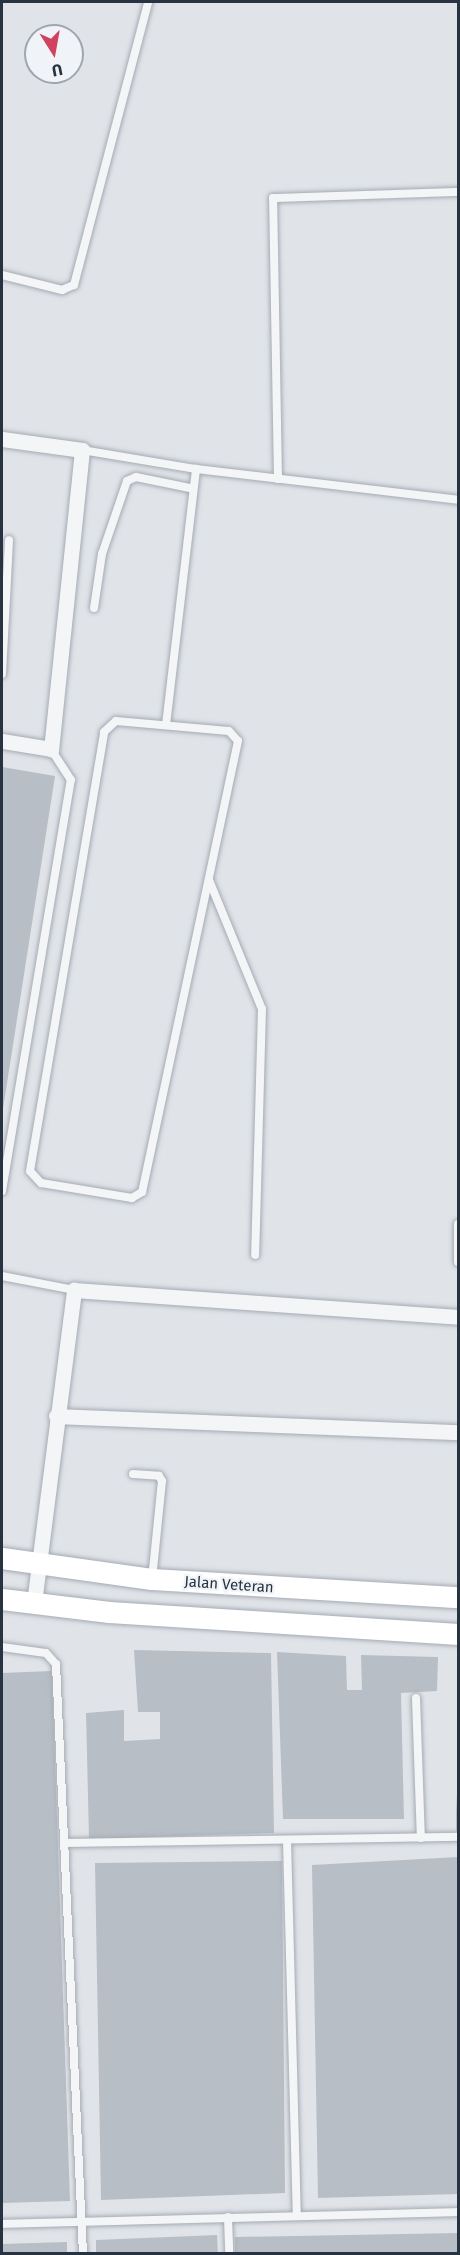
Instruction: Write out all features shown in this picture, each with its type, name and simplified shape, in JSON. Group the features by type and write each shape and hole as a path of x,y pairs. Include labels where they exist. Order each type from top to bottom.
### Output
{"main road":[{"name":"Jalan Veteran","path":"2,1557 152,1579 459,1597"},
{"path":"2,1599 459,1634"}],"street":[{"path":"2,440 82,450 52,740 2,741"},
{"path":"34,1602 37,1562 74,1290 459,1317"},
{"path":"56,1416 459,1432"}],"lane":[{"path":"2,275 62,290 74,285 148,2"},
{"path":"278,479 273,198 459,192"},
{"path":"82,450 196,469 459,500"},
{"path":"166,725 190,488 196,469"},
{"path":"94,608 102,554 127,481 136,477 190,488"},
{"path":"2,674 9,540"},
{"path":"116,721 229,731 238,741 209,880 142,1192 125,1198 34,1180 30,1171 104,732 116,721"},
{"path":"2,1191 71,780 52,740"},
{"path":"209,880 262,1009 255,1255"},
{"path":"458,1262 459,1224"},
{"path":"2,1276 74,1290"},
{"path":"133,1474 159,1476 162,1481 152,1579"},
{"path":"2,1647 46,1653 56,1664 68,1843 83,2253"},
{"path":"416,1698 421,1838"},
{"path":"68,1843 459,1837"},
{"path":"287,1840 297,2215"},
{"path":"2,2224 459,2212"},
{"path":"228,2217 229,2253"}],"building":[{"path":"2,767 55,776 3,1109 2,1108"},
{"path":"134,1650 271,1653 274,1833 89,1839 86,1713 124,1710 124,1741 160,1739 160,1712 138,1712"},
{"path":"277,1652 346,1656 347,1690 362,1690 361,1655 438,1657 437,1691 401,1693 404,1819 283,1819"},
{"path":"52,1671 70,2201 2,2203 2,1673"},
{"path":"456,1793 458,1831 456,1831"},
{"path":"458,1857 458,2194 318,2198 312,1865"},
{"path":"282,1861 285,2193 101,2200 95,1863"},
{"path":"458,2233 458,2254 235,2254 235,2237"},
{"path":"217,2235 218,2254 96,2254 96,2240"},
{"path":"67,2242 67,2254 2,2254 2,2244"}]}
